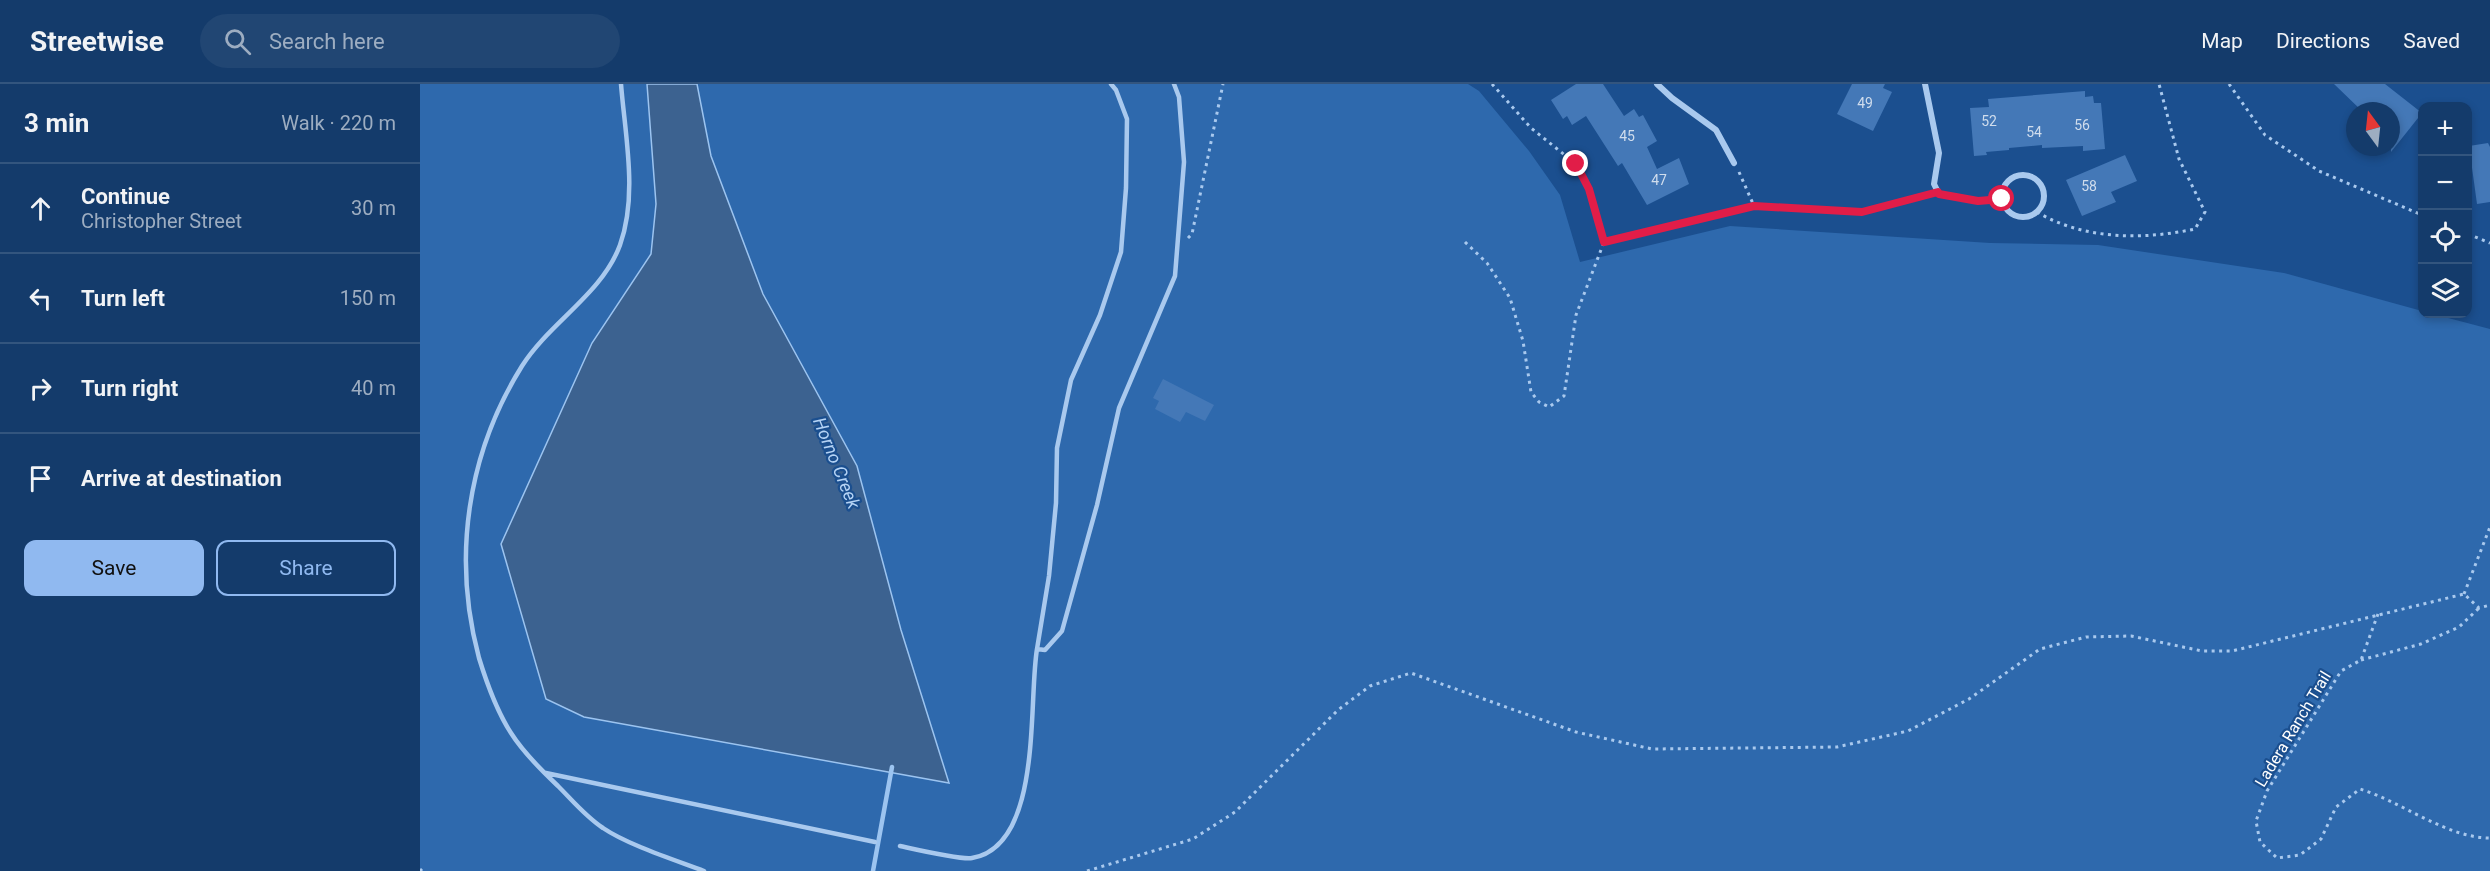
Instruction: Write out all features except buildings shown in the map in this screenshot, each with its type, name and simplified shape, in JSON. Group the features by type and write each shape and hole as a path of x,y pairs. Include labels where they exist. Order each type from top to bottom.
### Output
{"street":[{"path":"1657,84 1672,99 1716,130 1734,163"},
{"path":"1925,84 1939,153 1934,184 1939,194 1978,201 2002,199"},
{"path":"2024,175 2037,180 2044,193 2042,207 2037,212 2019,217 2008,210 2002,199 2010,179 2024,175"}],"lane":[{"path":"621,84 629,190 628,218 621,244 612,264 591,290 547,334 523,365 491,428 473,481 468,511 464,554 466,590 473,634 484,676 495,704 511,734 544,772 603,828 704,871"},
{"path":"900,846 971,858 998,847 1017,818 1031,748 1033,674 1049,576 1059,437 1071,380 1100,315 1121,252 1126,188 1127,118 1116,90 1111,84"},
{"path":"1037,649 1045,650 1062,631 1097,505 1119,408 1175,276 1184,162 1179,97 1174,84"},
{"path":"544,772 875,842"}],"path":[{"path":"1177,250 1192,234 1223,84"},
{"path":"1465,242 1487,263 1510,298 1523,341 1531,392 1539,402 1550,407 1563,396 1576,315 1604,242 1589,189 1576,164 1531,128 1492,84"},
{"path":"2037,212 2055,223 2089,233 2162,236 2195,229 2205,212 2179,159 2159,84"},
{"path":"2229,84 2265,135 2319,171 2418,213"},
{"path":"1734,163 1754,206"},
{"path":"1604,242 1754,206 1862,212 1938,192"},
{"path":"2472,236 2490,243"},
{"path":"2464,594 2490,527"},
{"path":"2464,594 2479,608"},
{"path":"1087,871 1193,839 1235,812 1338,710 1370,686 1411,673 1576,732 1652,749 1837,747 1908,731 1969,699 2040,649 2086,637 2131,636 2202,651 2232,651 2464,594"},
{"path":"2361,660 2421,644 2459,627 2479,608 2490,605"},
{"path":"2361,660 2378,614"},
{"name":"Ladera Ranch Trail","path":"2361,660 2341,671 2267,791 2256,821 2260,842 2277,858 2300,855 2321,839 2336,807 2360,789 2379,795 2452,830 2476,838 2490,838"}],"shaded area":[{"path":"420,84 1468,84 1479,91 1529,151 1560,195 1580,262 1730,226 1990,243 2098,245 2284,273 2418,310 2418,318 2448,318 2490,329 2490,871 420,871"}],"water":[{"path":"647,84 697,84 711,156 763,294 857,466 901,630 949,783 584,717 546,699 501,544 592,343 651,254 656,204"}],"waterway":[{"name":"Horno Creek","path":"873,871 892,767"}],"route":[{"path":"1576,164 1589,189 1604,242 1754,206 1862,212 1938,192 1978,201 2002,199"}]}
